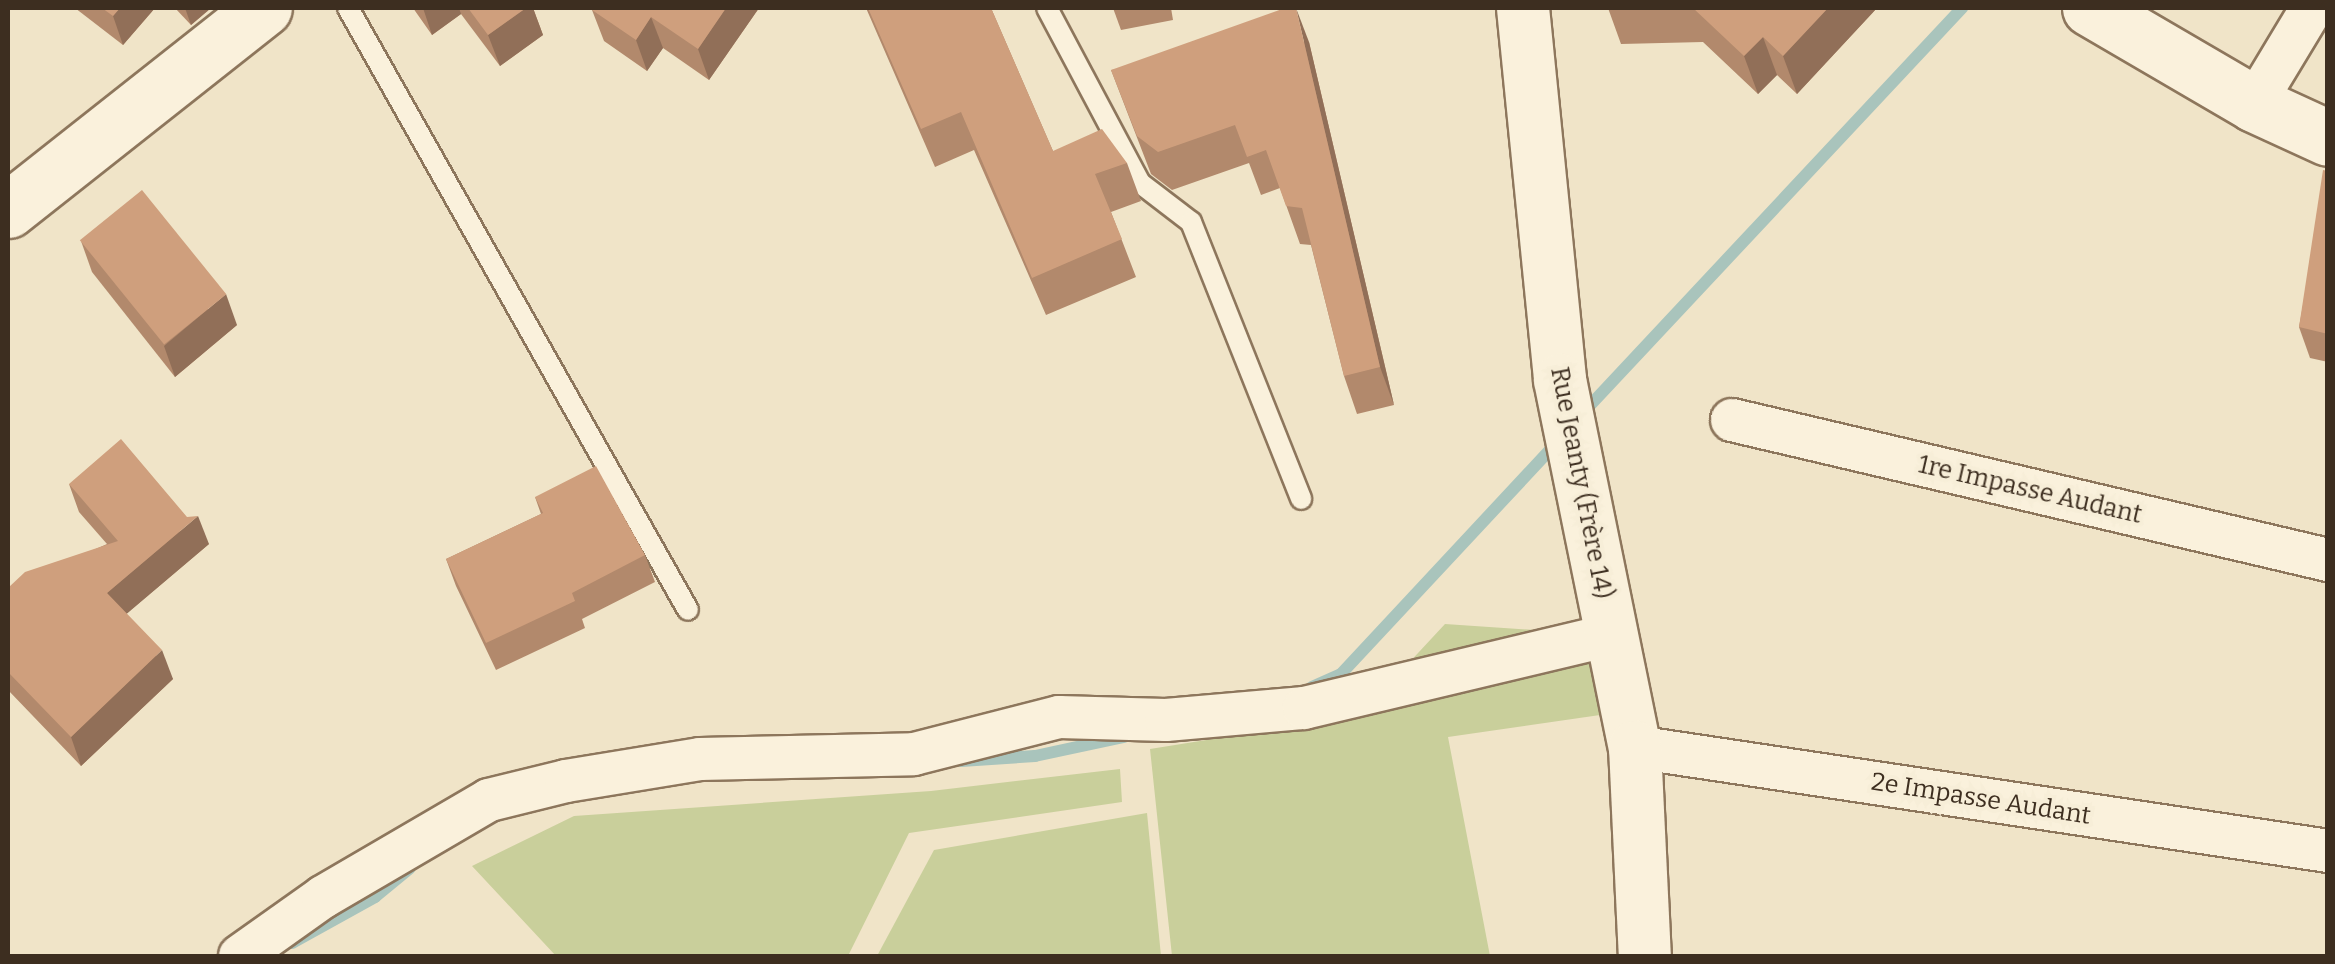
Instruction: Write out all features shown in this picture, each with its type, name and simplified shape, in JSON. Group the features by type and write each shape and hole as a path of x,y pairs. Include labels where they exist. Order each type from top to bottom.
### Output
{"main road":[{"path":"8,210 264,8"},
{"path":"2090,8 2254,104 2328,138"}],"street":[{"name":"Rue Jeanty (Frère 14)","path":"1523,8 1560,380 1635,747 1645,956"},
{"path":"2254,104 2312,8"},
{"name":"1re Impasse Audant","path":"1732,420 2328,560"},
{"path":"240,956 323,897 489,800 566,781 700,759 914,754 1096,713 1166,720 1304,708 1611,635"},
{"name":"2e Impasse Audant","path":"1635,747 2328,851"}],"lane":[{"path":"348,8 688,610"},
{"path":"1048,8 1140,182 1191,222 1300,499"}],"green space":[{"path":"1445,624 1594,634 1607,714 1448,737 1490,956 1172,956 1150,749 1300,725 1392,681"},
{"path":"1120,769 1122,802 909,833 848,956 556,956 472,866 574,816 931,791"},
{"path":"1147,813 1161,956 877,956 934,850"}],"building":[{"path":"102,8 120,8 113,16"},
{"path":"468,8 526,8 488,35"},
{"path":"594,8 726,8 698,49 651,17 636,40"},
{"path":"868,8 991,8 1053,151 1102,129 1127,163 1095,174 1122,239 1032,278 961,112 921,129"},
{"path":"1285,8 1296,8 1380,367 1344,376 1302,208 1286,206 1266,150 1247,157 1235,125 1158,152 1137,136 1111,70"},
{"path":"1693,8 1828,8 1783,56 1763,37 1744,56"},
{"path":"2323,170 2328,171 2328,334 2299,327"},
{"path":"142,190 226,294 164,344 80,240"},
{"path":"121,439 187,517 198,516 107,593 162,650 71,737 8,672 8,588 25,572 118,541 69,484"},
{"path":"596,466 645,555 572,593 575,601 486,643 446,559 543,513 535,497"}],"waterway":[{"path":"1581,415 1962,8"},
{"path":"1312,687 1341,674 1558,441"},
{"path":"961,761 1035,756 1124,737"},
{"path":"292,943 375,897 410,868"}]}
